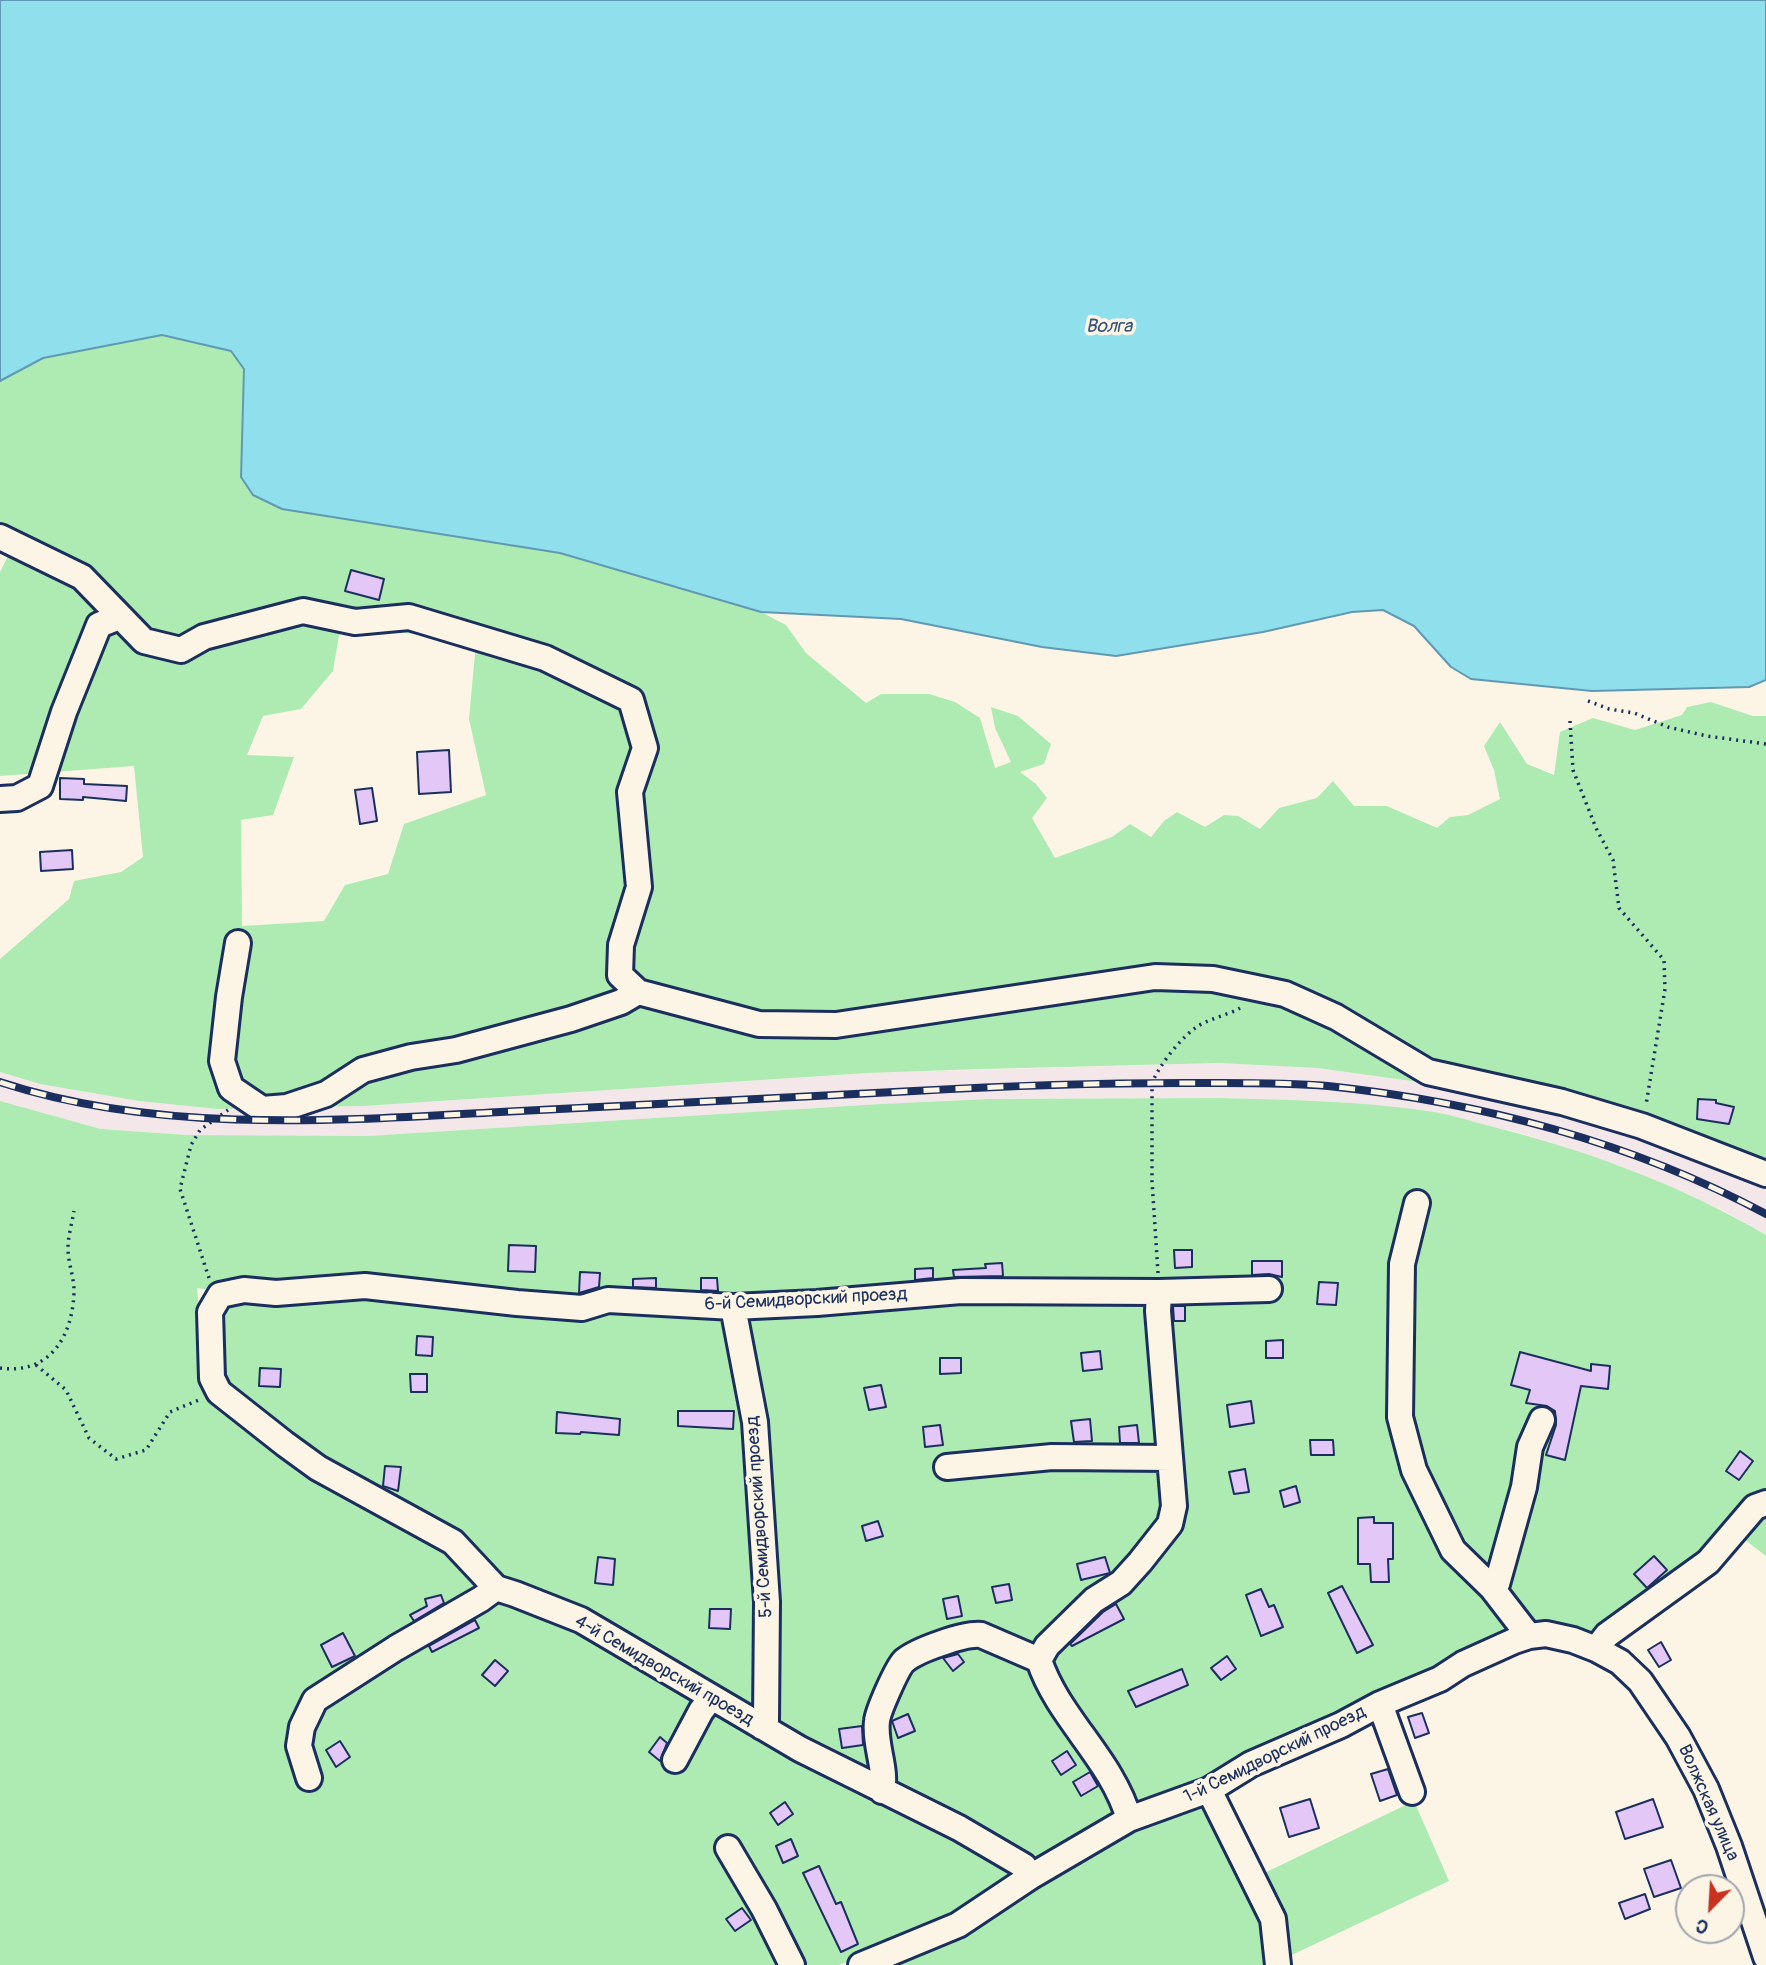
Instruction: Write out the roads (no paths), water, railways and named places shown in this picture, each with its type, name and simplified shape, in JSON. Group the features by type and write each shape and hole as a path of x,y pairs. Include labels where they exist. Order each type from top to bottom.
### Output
{"street":[{"path":"0,537 82,577 144,641 181,650 204,637 303,611 355,622 409,617 545,658 631,700 645,748 630,792 639,887 621,945 620,975 638,992 759,1024 836,1025 1155,977 1213,979 1285,994 1336,1017 1428,1072 1562,1102 1642,1126 1766,1174"},
{"path":"0,799 17,798 40,786 64,712 99,625 119,617"},
{"path":"239,943 222,1061 231,1088 262,1109 286,1107 326,1094 363,1070 456,1050 571,1019 621,1002 638,992"},
{"path":"1417,1203 1402,1264 1400,1417 1414,1470 1453,1550 1537,1635"},
{"name":"6-й Семидворский проезд","path":"219,1392 212,1378 210,1312 220,1295 244,1290 276,1293 365,1286 582,1308 608,1300 733,1307 961,1291 1159,1292 1269,1289"},
{"path":"1129,1819 1107,1770 1045,1681 1039,1660 1046,1646 1094,1600 1121,1583 1170,1524 1174,1506 1158,1311 1159,1292"},
{"name":"5-й Семидворский проезд","path":"733,1307 755,1422 760,1494 767,1602 766,1721 762,1727"},
{"name":"4-й Семидворский проезд","path":"219,1392 318,1468 453,1542 496,1588 581,1620 762,1727 882,1791 959,1828 1024,1866 1030,1877"},
{"path":"1492,1588 1497,1584 1510,1543 1524,1488 1530,1447 1542,1420"},
{"path":"947,1467 1052,1458 1170,1458"},
{"path":"1596,1649 1607,1635 1708,1562 1755,1507 1766,1503"},
{"path":"309,1778 299,1746 302,1727 315,1700 396,1648 481,1600 496,1588"},
{"path":"882,1791 885,1780 878,1744 877,1719 904,1661 942,1643 971,1634 981,1635 1039,1660"},
{"name":"Волжская улица","path":"1537,1635 1573,1640 1596,1649 1620,1662 1640,1681 1678,1737 1706,1788 1729,1846 1766,1956"},
{"name":"1-й Семидворский проезд","path":"861,1965 958,1925 1030,1877 1129,1819 1209,1790 1251,1764 1341,1725 1380,1703 1440,1679 1463,1664 1537,1635"},
{"path":"675,1760 711,1698"},
{"path":"1380,1703 1412,1792"},
{"path":"1209,1790 1273,1919 1278,1965"},
{"path":"728,1848 765,1909 792,1965"}],"water":[{"name":"Волга","path":"0,0 1766,0 1766,680 1749,687 1592,691 1471,679 1451,667 1414,626 1383,610 1352,612 1263,632 1116,656 1042,647 901,619 761,612 560,553 282,509 253,495 241,477 244,369 231,351 162,335 43,358 0,381"}],"railway":[{"path":"0,1082 60,1099 122,1110 248,1120 375,1118 1049,1085 1238,1083 1328,1086 1441,1103 1553,1129 1662,1166 1715,1188 1766,1214"}]}
